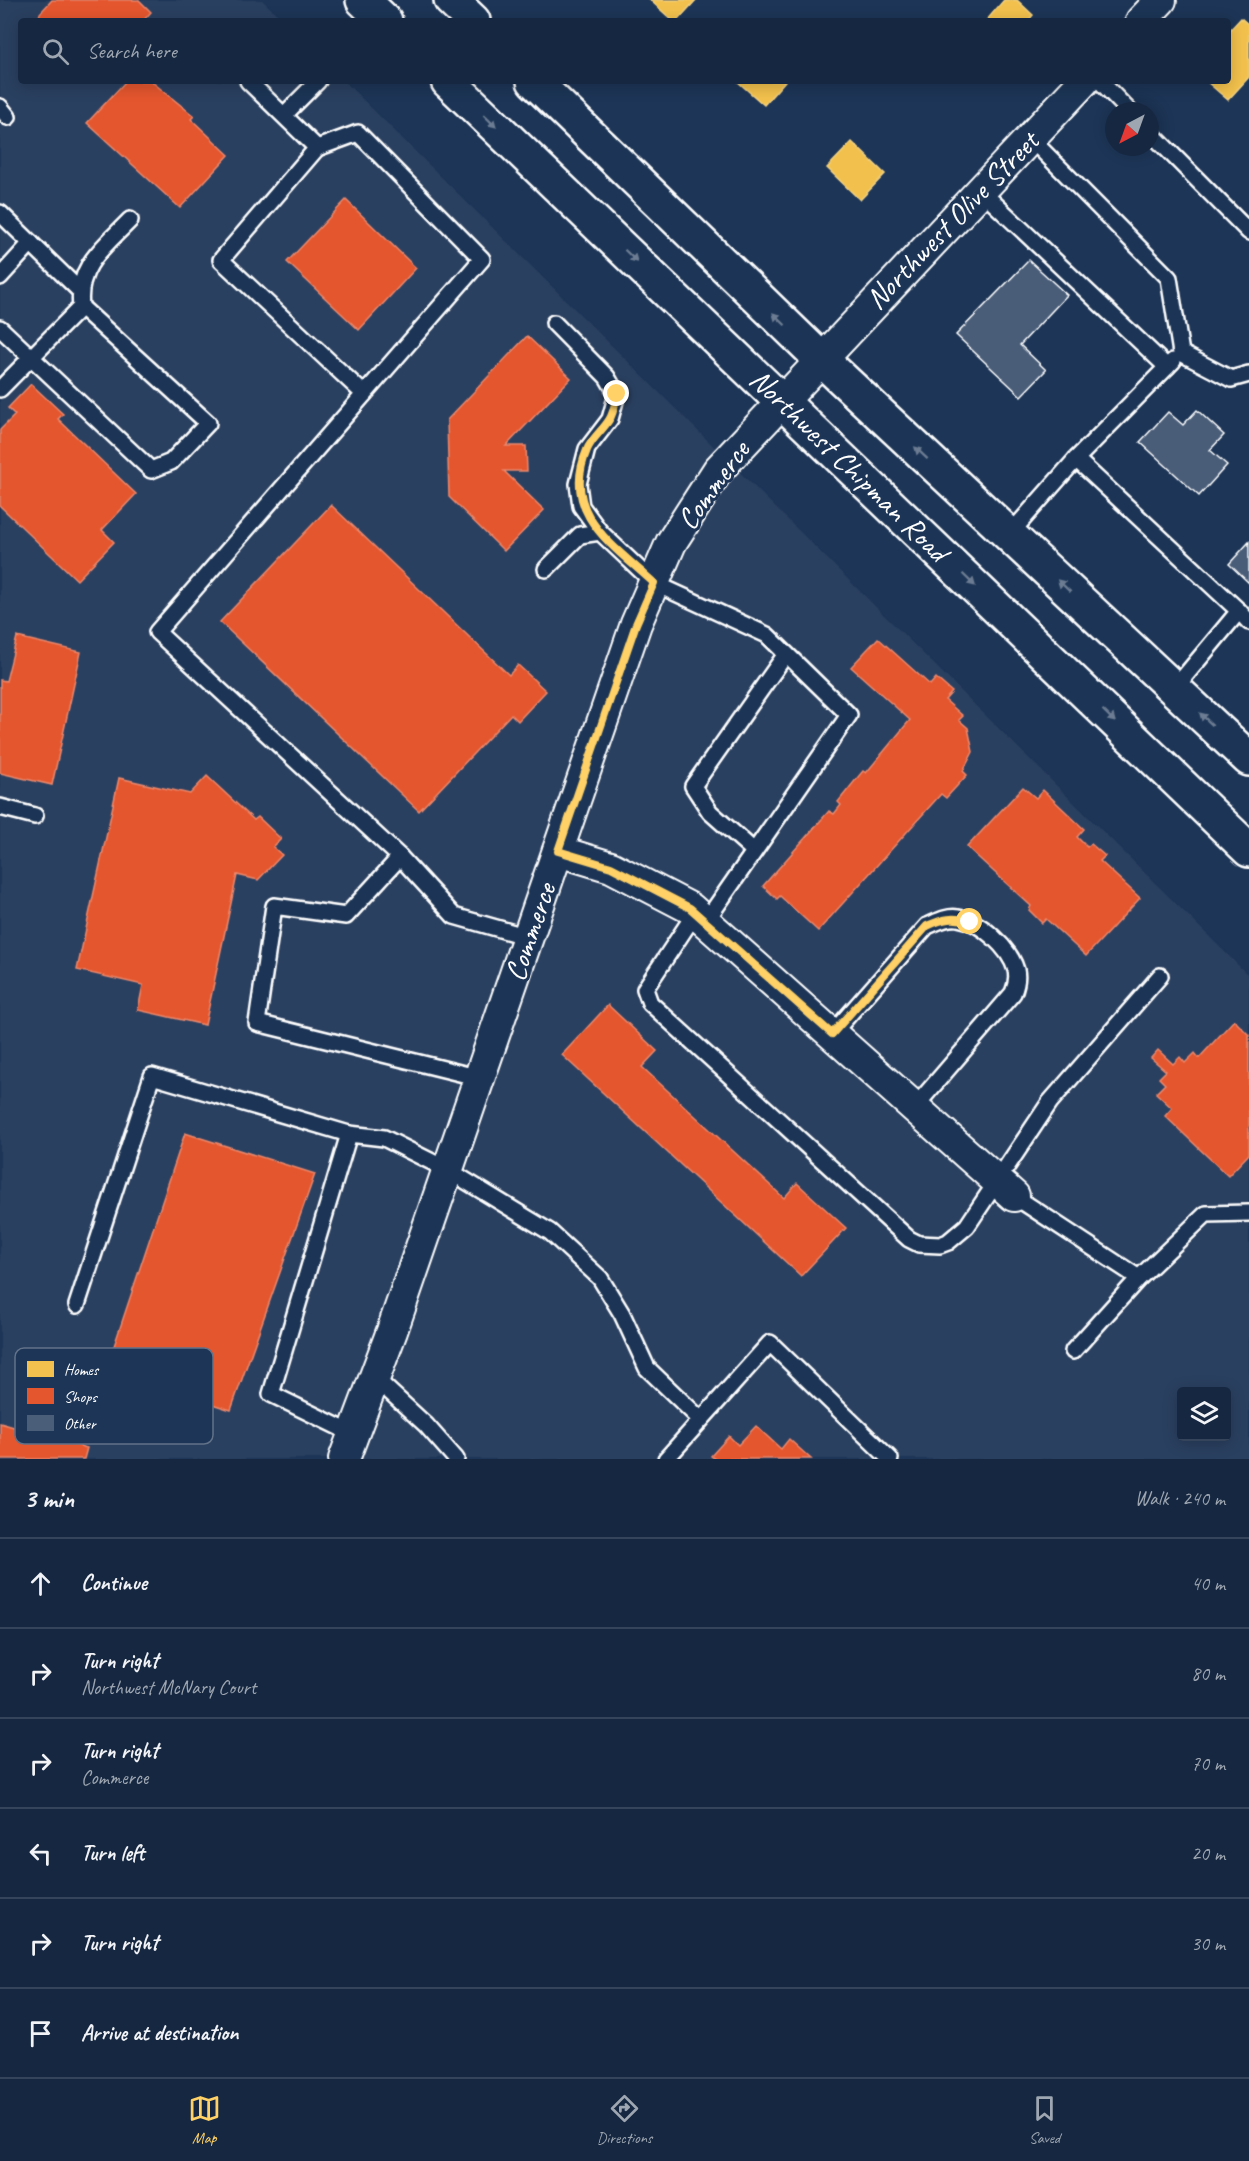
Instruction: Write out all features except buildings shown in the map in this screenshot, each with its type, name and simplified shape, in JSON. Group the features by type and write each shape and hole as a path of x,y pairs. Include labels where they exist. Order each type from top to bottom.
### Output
{"main road":[{"path":"451,0 470,18"},
{"name":"Northwest Chipman Road","path":"451,84 1249,850"},
{"name":"Northwest Chipman Road","path":"537,84 820,358 1249,759"}],"street":[{"path":"1144,18 1161,0"},
{"name":"Northwest Olive Street","path":"782,400 1081,84"},
{"name":"Commerce","path":"349,1446 448,1170 636,624 671,543 718,470 782,400"},
{"path":"558,851 611,867 662,892 701,916 1004,1188"}],"lane":[{"path":"251,84 317,148"},
{"path":"284,116 315,84"},
{"path":"1103,84 1120,102"},
{"path":"364,394 221,260 317,148 358,133 482,259 157,632 400,857 454,916 528,937"},
{"path":"1029,138 1168,278 1181,353"},
{"path":"1159,141 1249,232"},
{"path":"980,190 1167,368"},
{"path":"0,213 78,289"},
{"path":"0,328 151,470 171,462 208,423 81,307 78,289 94,256 130,220"},
{"path":"0,277 31,243"},
{"path":"0,389 81,307"},
{"path":"554,324 607,377 617,394 610,418 587,449 578,484 581,506 600,532 654,583 767,635 849,715 754,851 645,989 650,1003 909,1239 930,1246 948,1242 1004,1188 1050,1102 1160,976"},
{"path":"1009,535 1076,459 1181,353"},
{"path":"1181,353 1231,379 1249,374"},
{"path":"1076,459 1244,616 1174,689"},
{"path":"546,569 580,535 600,532"},
{"path":"754,851 710,813 693,786 786,654"},
{"path":"0,807 35,816"},
{"path":"400,857 346,916 274,906 257,1023 480,1078"},
{"path":"832,1034 927,926 943,919 958,917 984,930 1006,952 1016,969 1017,982 1013,993 914,1108"},
{"path":"76,1305 152,1076 349,1134 384,1138 448,1170 550,1232 600,1278 622,1314 647,1368 700,1419"},
{"path":"349,1134 271,1394 349,1446"},
{"path":"1004,1188 1138,1278"},
{"path":"1073,1351 1138,1278 1206,1214 1249,1213"},
{"path":"666,1459 770,1343 890,1459"},
{"path":"375,1378 426,1425 456,1459"}],"shaded area":[{"path":"0,0 262,0 281,18 18,18 18,84 347,84 1249,976 1249,1459 0,1459"}],"route":[{"path":"617,394 610,418 587,449 578,484 581,506 600,532 654,583 636,624 558,851 611,867 690,908 832,1034 927,926 943,919 958,917 970,922"}]}
